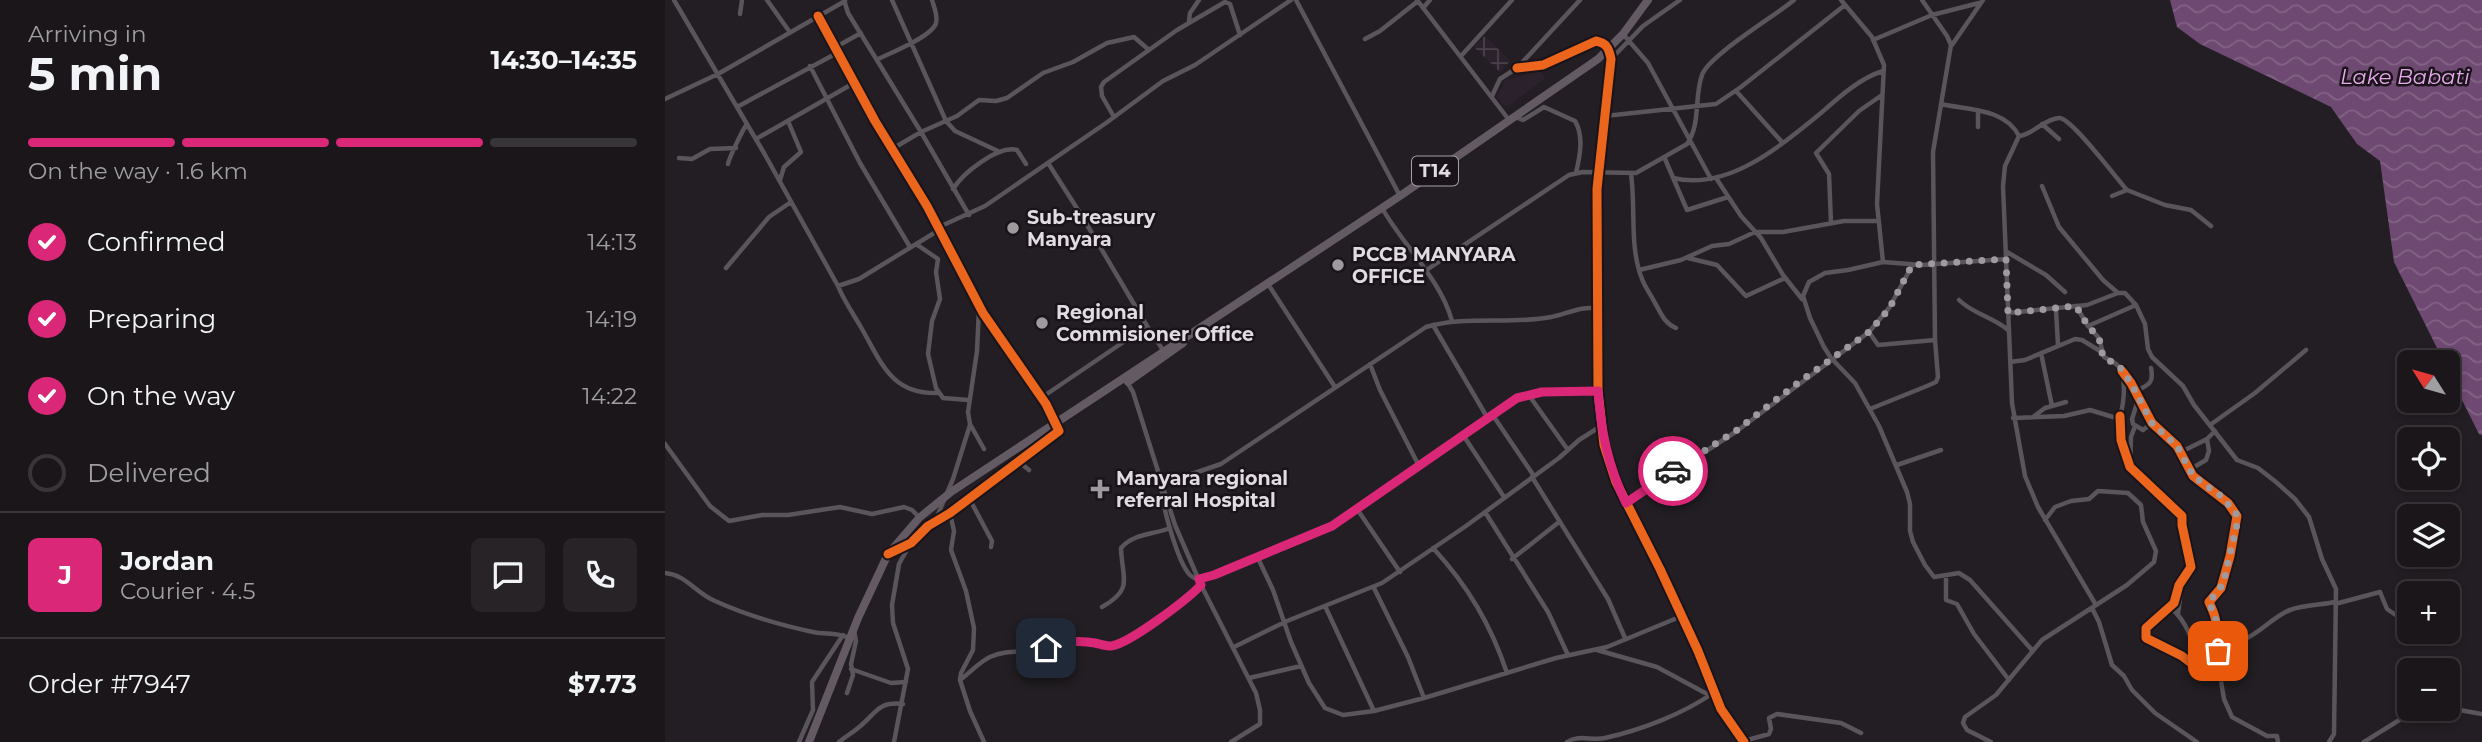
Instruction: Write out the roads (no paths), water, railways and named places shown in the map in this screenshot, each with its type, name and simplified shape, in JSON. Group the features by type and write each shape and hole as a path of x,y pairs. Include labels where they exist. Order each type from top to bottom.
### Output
{"highway":[{"name":"T14","path":"809,742 847,637 854,629 888,554 919,518 945,497 1031,441 1096,403 1207,324 1400,196 1598,59 1627,37 1648,0"}],"street":[{"path":"674,0 890,377 912,391 939,393"},
{"path":"740,14 741,0"},
{"path":"767,0 789,31"},
{"path":"665,99 718,74 845,0 848,13 968,215"},
{"path":"892,0 946,121 955,131 1000,152"},
{"path":"878,60 931,30 936,23 932,0"},
{"path":"1189,22 1190,13 1199,0"},
{"path":"838,286 859,279 939,229 968,215 1048,163 1163,81 1195,65 1294,0 1400,196"},
{"path":"1365,38 1380,31 1417,0 1512,119 1523,120 1544,107 1578,124 1580,146 1576,173"},
{"path":"1423,8 1430,0"},
{"path":"1461,56 1512,0"},
{"path":"1492,97 1500,79 1517,68 1580,0"},
{"path":"1611,59 1627,37 1680,0"},
{"path":"1426,271 1561,179 1576,173 1641,172 1687,144 1691,139 1699,104 1702,74 1710,62 1794,0"},
{"path":"1922,0 1948,36 1951,45"},
{"path":"1873,40 1932,15 1981,1"},
{"path":"1870,409 1935,382 1938,377 1935,340 1933,152 1951,45 1981,1"},
{"path":"1114,117 1102,96 1101,87 1107,79 1189,22 1224,2 1228,3 1240,35"},
{"path":"1605,116 1716,104 1736,91 1843,2 1873,40 1882,58 1877,199 1882,262"},
{"path":"818,16 979,305 1041,398 1059,431 950,513 935,521 911,543 888,554"},
{"path":"737,107 810,66 861,33"},
{"path":"892,149 946,121 979,100 996,101 1007,98 1043,73 1073,62 1107,43 1134,37 1149,50"},
{"path":"1627,37 1648,63 1714,178 1803,301 1831,358 1846,372 1870,409 1897,465 1910,504 1910,531 1913,542 1932,575 1938,578 1959,573 1970,580 2032,650"},
{"path":"1517,68 1543,65 1596,41 1609,49 1611,59 1598,172 1598,391 1601,426 1610,467 1703,663 1711,694 1744,742 1769,734 1769,718 1777,713 1841,723 1861,733"},
{"path":"810,66 883,205 910,247"},
{"path":"1673,178 1691,181 1714,178 1755,162 1854,86 1883,71"},
{"path":"756,139 854,83"},
{"path":"1736,91 1782,142"},
{"path":"1831,223 1829,174 1816,153 1859,111 1882,95"},
{"path":"1941,104 1978,110 2004,120 2019,136"},
{"path":"1978,110 1978,127"},
{"path":"2197,742 2155,713 2132,690 2111,662 2094,607 2028,487 2014,418 2003,175 2019,136 2057,118 2065,119 2088,142 2127,190 2165,205 2191,210 2211,226"},
{"path":"779,181 784,167 801,152 787,121"},
{"path":"728,164 740,133 747,124"},
{"path":"2042,124 2059,139"},
{"path":"678,158 692,159 710,149 736,148"},
{"path":"953,188 963,175 1009,148 1017,150 1027,164"},
{"path":"1665,159 1686,210 1728,197"},
{"path":"1048,163 1166,353"},
{"path":"1630,174 1639,270 1665,321 1676,328"},
{"path":"2042,186 2059,228 2117,293"},
{"path":"2112,196 2127,190"},
{"path":"726,268 769,217 791,202"},
{"path":"1382,208 1426,271 1452,321"},
{"path":"1639,270 1687,257 1712,246 1737,242 1755,232 1783,232 1831,223 1879,221"},
{"path":"916,244 938,259 936,272 940,299 932,321 928,354 932,375 943,397 968,400"},
{"path":"2006,251 2046,275 2064,292"},
{"path":"1687,257 1717,265 1746,296 1785,278"},
{"path":"1803,301 1806,286 1818,275 1882,262 1912,265 2006,259"},
{"path":"1626,503 1737,430 1869,332 1889,309 1912,265"},
{"path":"1268,284 1335,387"},
{"path":"2008,313 2056,310 2125,293 2136,305 2146,328 2150,354 2183,386 2237,460 2258,468 2306,510 2315,529 2322,559 2334,582 2333,734 2329,742"},
{"path":"1959,300 1970,309 1996,320 2008,330"},
{"path":"935,521 953,479 970,425 968,400 977,351 979,305"},
{"path":"2088,326 2136,305"},
{"path":"2076,306 2100,340 2103,357 2114,362 2122,371 2136,391 2152,423 2181,452 2196,479 2228,503 2237,516 2221,588 2209,602 2216,620 2218,651 2232,664 2230,672 2209,675 2182,656 2146,638 2146,628 2176,599 2191,566 2182,516 2130,467 2121,439 2122,371"},
{"path":"1162,484 1221,464 1370,363 1433,325 1452,321 1533,320 1582,309 1598,309"},
{"path":"2056,310 2058,345"},
{"path":"1433,325 1490,415 1533,476 1608,599 1625,638"},
{"path":"1041,398 1147,326"},
{"path":"1869,332 1878,345 1935,340"},
{"path":"2010,362 2025,360 2078,339 2101,352"},
{"path":"2210,425 2255,393 2306,350"},
{"path":"2041,354 2052,405"},
{"path":"1370,363 1380,390 1419,466"},
{"path":"2136,391 2151,384 2151,368"},
{"path":"1126,380 1133,392 1175,525 1256,693 1262,720 1257,728 1231,742"},
{"path":"960,680 992,656 1024,649 1043,649 1063,643 1115,645 1187,598 1200,581 1316,534 1357,509 1517,398 1528,394 1598,391"},
{"path":"1528,394 1569,450"},
{"path":"2138,399 2132,419 2135,426 2143,430 2152,423"},
{"path":"2033,417 2052,405 2066,402"},
{"path":"2014,418 2064,416 2090,410 2113,417 2120,416"},
{"path":"970,425 985,449"},
{"path":"1234,647 1284,622 1374,588 1485,512 1601,426"},
{"path":"2130,467 2131,436 2135,426"},
{"path":"2181,452 2207,439 2215,431"},
{"path":"1463,435 1504,497"},
{"path":"2189,470 2206,460 2209,451 2207,439"},
{"path":"1023,457 1031,441"},
{"path":"665,444 710,506 729,522 762,515 788,515 839,507 872,514 904,507 916,513 919,518"},
{"path":"1897,465 1941,450"},
{"path":"1018,461 1029,470"},
{"path":"1162,484 1164,509 1170,527 1188,572 1200,581"},
{"path":"1991,742 1964,726 1965,717 1996,695 2032,650 2051,633 2094,607 2144,571 2156,558 2156,551 2143,523 2139,502 2128,493 2098,491 2089,499 2071,501 2055,507 2045,520"},
{"path":"969,498 992,541 991,547"},
{"path":"1357,509 1400,572"},
{"path":"1485,512 1512,559 1548,612 1568,655"},
{"path":"950,513 954,531 951,550 966,591 974,628 973,650 960,680 984,742"},
{"path":"1512,559 1559,522"},
{"path":"1102,607 1117,598 1123,589 1121,548 1124,544 1139,536 1170,527"},
{"path":"894,742 903,704 908,663 893,623 892,605 899,564 911,543"},
{"path":"1433,548 1446,562 1488,623 1507,673"},
{"path":"1257,556 1315,695 1331,712 1343,715 1374,711 1424,698 1595,649 1682,616"},
{"path":"665,573 684,577 698,593 757,617 814,633 847,637"},
{"path":"1946,576 1947,601 1957,604 1974,634 2009,680"},
{"path":"2178,615 2182,581"},
{"path":"1374,588 1408,657 1424,698"},
{"path":"2216,636 2229,642 2243,640 2289,610 2380,592 2387,608 2397,616"},
{"path":"1325,606 1374,711"},
{"path":"2170,607 2186,624 2197,650 2201,671"},
{"path":"847,693 853,677 851,668 856,647 854,629"},
{"path":"799,742 813,710 812,682 847,637"},
{"path":"1595,649 1657,667 1711,694"},
{"path":"1249,678 1301,666"},
{"path":"851,668 891,683 906,682"},
{"path":"2220,675 2224,699 2234,719 2267,736 2277,736 2278,742"},
{"path":"1567,742 1576,738 1595,740 1611,737 1671,715 1711,694"},
{"path":"839,742 879,708 888,704 903,704"},
{"path":"2460,710 2482,715"},
{"path":"2364,742 2398,721"},
{"path":"1975,734 1977,742"}],"water":[{"name":"Lake Babati","path":"2170,0 2482,0 2482,435 2479,434 2461,398 2461,350 2438,350 2394,262 2380,161 2357,144 2331,107 2200,44 2177,27"}],"place":[{"name":"Sub-treasury Manyara","path":"1013,228"},
{"name":"PCCB MANYARA OFFICE","path":"1338,265"},
{"name":"Regional Commisioner Office","path":"1042,323"},
{"name":"Manyara regional referral Hospital","path":"1100,489"}]}
